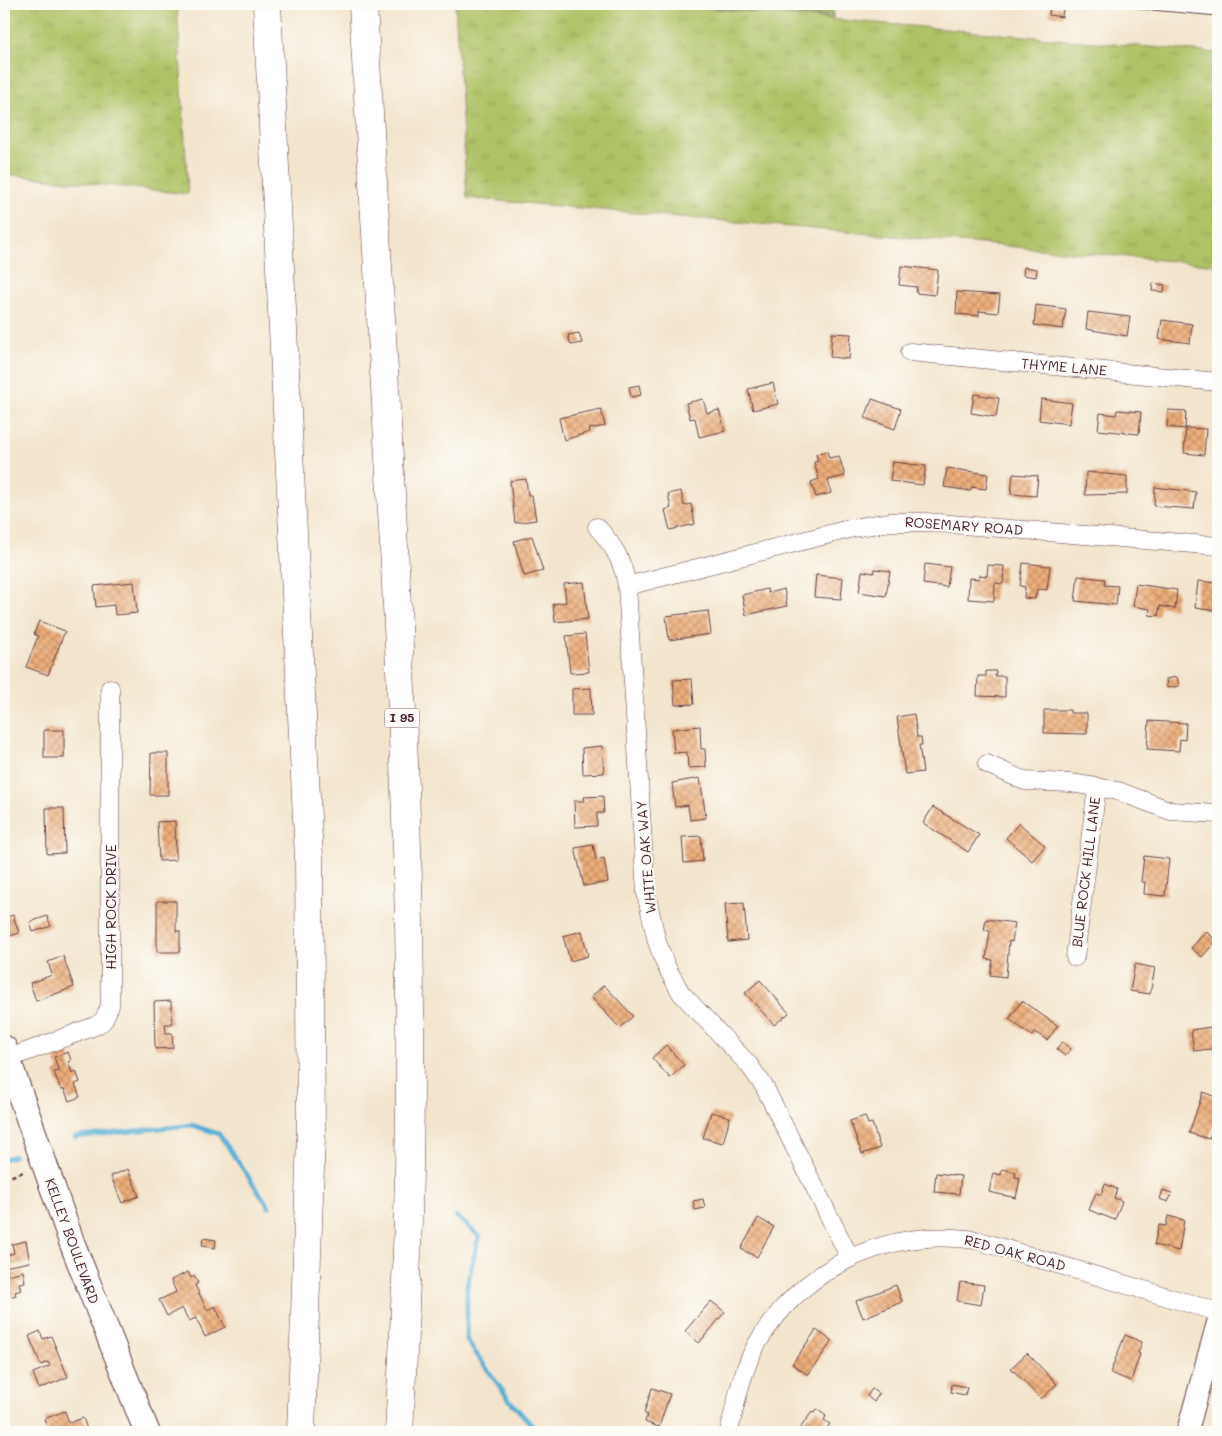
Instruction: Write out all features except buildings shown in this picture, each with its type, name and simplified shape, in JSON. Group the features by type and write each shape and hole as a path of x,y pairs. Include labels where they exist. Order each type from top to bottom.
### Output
{"highway":[{"path":"267,4 309,858 311,1146 301,1432"},
{"name":"I 95","path":"363,4 402,710 408,878 409,1147 399,1432"}],"main road":[{"name":"KELLEY BOULEVARD","path":"6,1053 72,1243 146,1432"}],"street":[{"name":"THYME LANE","path":"910,352 1218,382"},
{"name":"ROSEMARY ROAD","path":"627,586 853,528 890,522 926,522 1218,546"},
{"name":"WHITE OAK WAY","path":"597,527 614,545 619,555 627,586 646,893 657,942 666,966 681,993 749,1065 764,1086 850,1258"},
{"name":"HIGH ROCK DRIVE","path":"6,1053 95,1026 103,1021 110,1006 110,688"},
{"path":"988,764 1025,781 1070,782 1118,791 1171,811 1218,814"},
{"name":"BLUE ROCK HILL LANE","path":"1075,957 1097,787"},
{"name":"RED OAK ROAD","path":"729,1432 747,1366 758,1344 771,1324 803,1288 820,1275 850,1258 901,1241 953,1237 998,1245 1218,1312"},
{"path":"1187,1432 1218,1321"}],"lane":[{"path":"1141,4 1218,11"}],"path":[{"path":"4,1179 44,1165"}],"green space":[{"path":"4,4 177,4 188,194 4,174"},
{"path":"455,4 660,4 1218,53 1218,265 467,198"},
{"path":"660,4 834,4 833,18"}],"waterway":[{"path":"75,1137 192,1125 219,1134 269,1207"},
{"path":"4,1159 14,1156"},
{"path":"456,1216 479,1236 467,1285 467,1341 510,1401 538,1432"}]}
